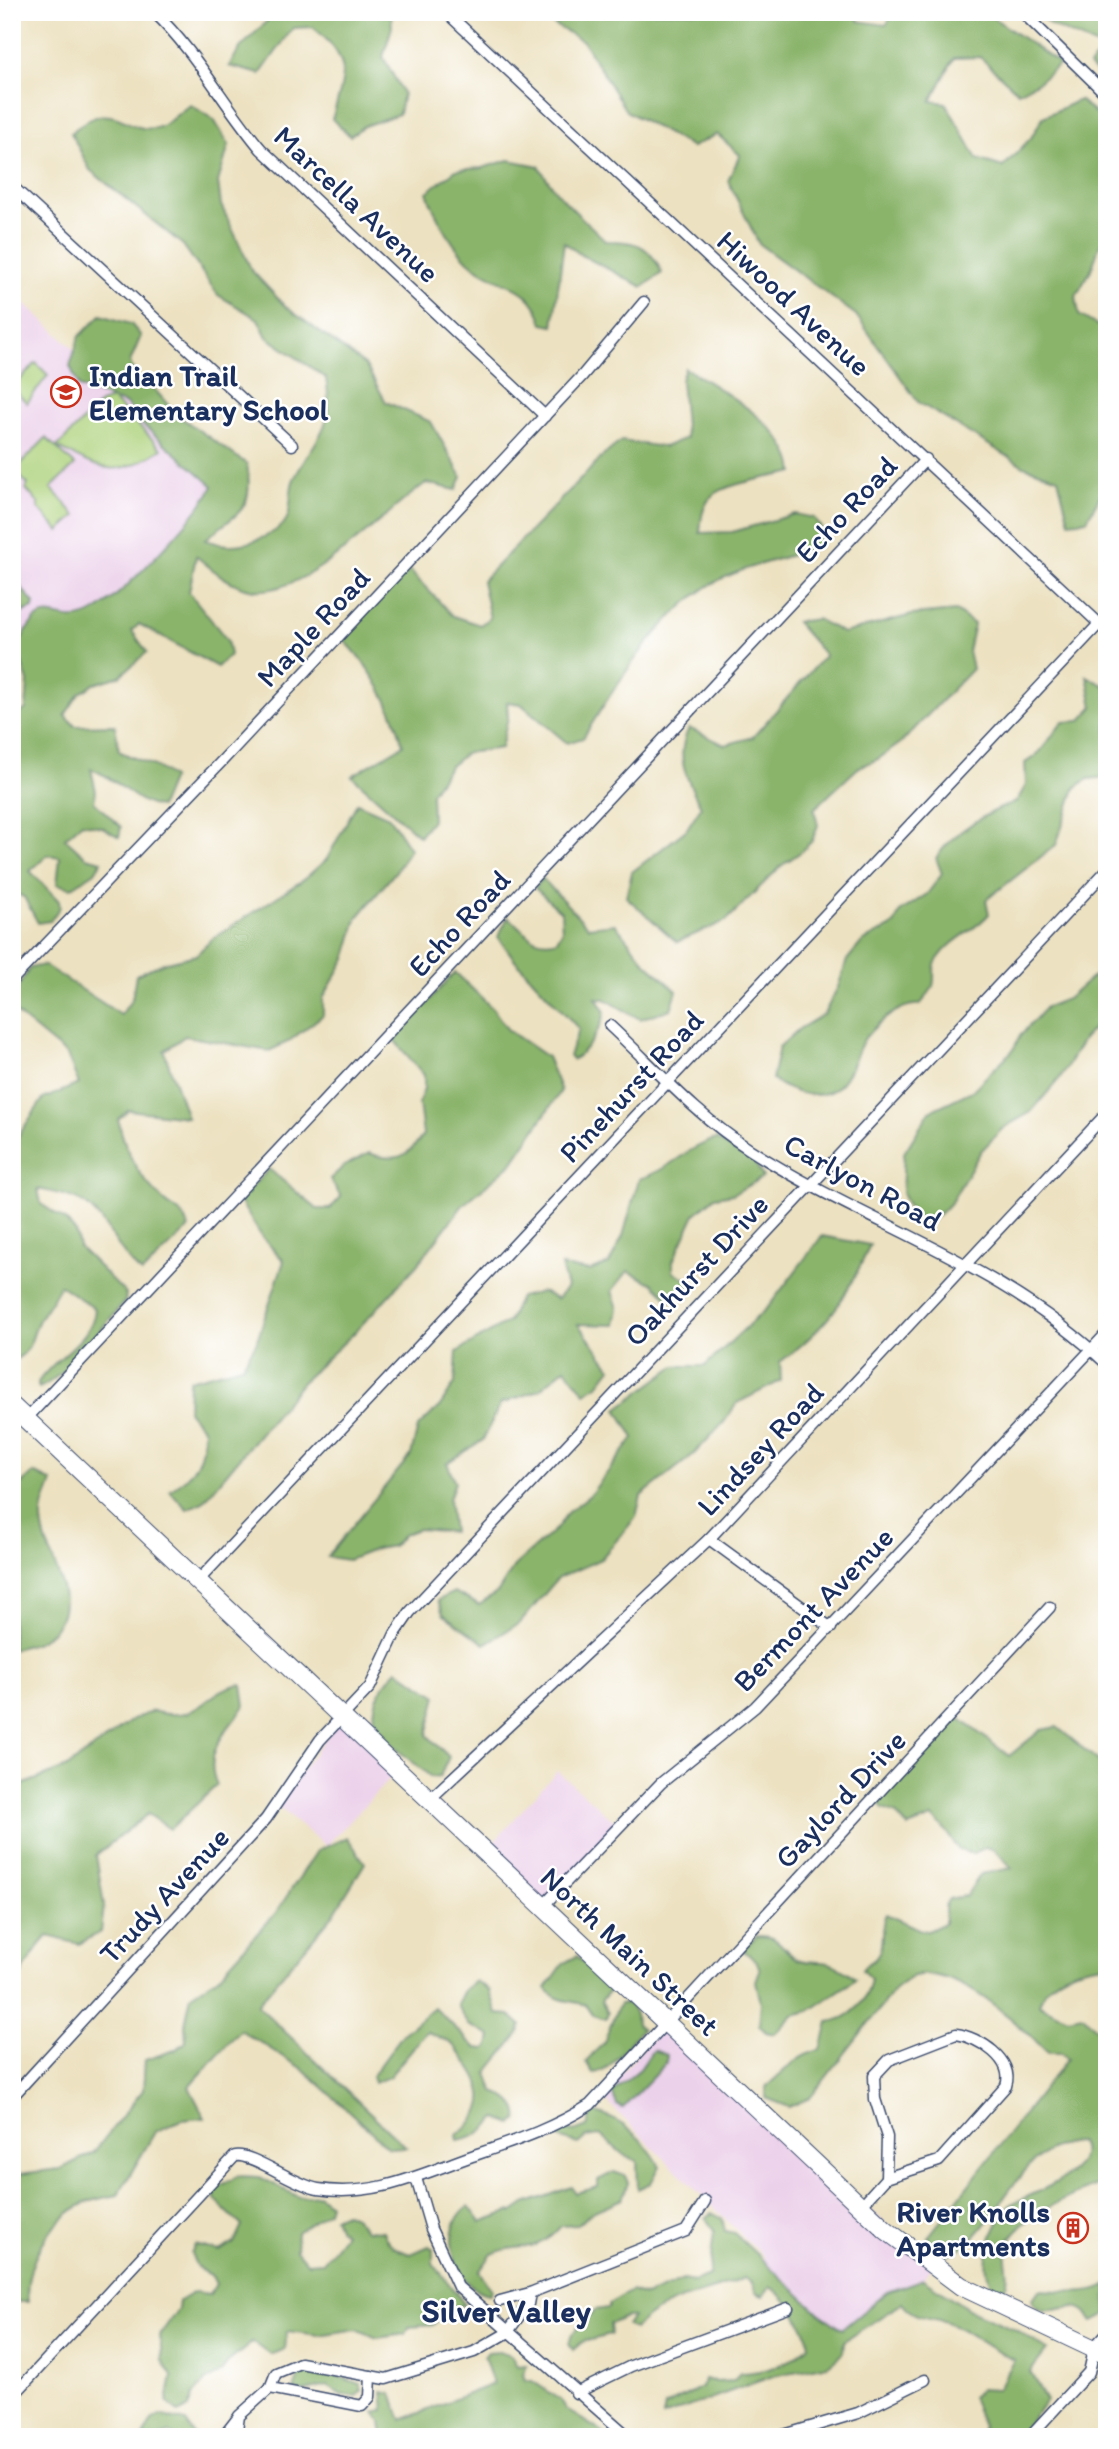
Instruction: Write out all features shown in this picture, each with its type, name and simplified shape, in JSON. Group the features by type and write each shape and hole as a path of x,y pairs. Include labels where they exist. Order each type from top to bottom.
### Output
{"main road":[{"name":"North Main Street","path":"12,1406 892,2235 961,2286 1100,2353"}],"street":[{"name":"Marcella Avenue","path":"154,12 190,49 230,111 261,149 545,416"},
{"name":"Hiwood Avenue","path":"446,12 926,459 1103,628"},
{"path":"1022,12 1107,95"},
{"path":"12,186 292,444"},
{"name":"Maple Road","path":"12,980 222,761 545,416 625,327 643,302"},
{"name":"Echo Road","path":"26,1419 926,459"},
{"name":"Pinehurst Road","path":"198,1581 1103,628"},
{"name":"Oakhurst Drive","path":"341,1718 370,1687 395,1634 410,1612 1107,870"},
{"name":"Carlyon Road","path":"610,1026 728,1135 810,1184 966,1263 1028,1299 1107,1364"},
{"name":"Lindsey Road","path":"430,1799 709,1539 1107,1113"},
{"name":"Bermont Avenue","path":"543,1906 622,1820 661,1783 755,1707 1107,1333"},
{"path":"709,1539 831,1628"},
{"name":"Gaylord Drive","path":"12,2397 235,2156 246,2155 292,2182 335,2192 358,2192 416,2178 556,2127 590,2105 606,2091 1050,1607"},
{"name":"Trudy Avenue","path":"12,2097 252,1836 308,1757 341,1718"},
{"path":"860,2207 887,2178 939,2161 954,2147 1006,2086 1009,2077 1005,2063 968,2037 956,2034 941,2037 882,2065 872,2083 887,2137 887,2178"},
{"path":"416,2178 431,2229 458,2287 507,2333 629,2437"},
{"path":"500,2301 530,2292 686,2231 705,2201"},
{"path":"223,2437 239,2416 270,2388 276,2373 300,2362 386,2379 474,2352 507,2333 528,2304 530,2292"},
{"path":"576,2393 631,2366 788,2308"},
{"path":"1029,2437 1089,2372 1107,2336"},
{"path":"270,2388 362,2406 370,2397 371,2376"},
{"path":"776,2437 858,2413 925,2380"},
{"path":"236,2437 239,2416"}],"shaded area":[{"name":"Indian Trail Elementary School","path":"12,291 227,493 62,669 12,623"},
{"path":"341,1718 398,1770 326,1846 276,1805"},
{"path":"557,1771 618,1824 543,1906 485,1852"},
{"path":"666,2023 932,2266 923,2279 916,2280 840,2334 762,2260 764,2257 601,2096"}],"green space":[{"path":"271,12 391,12 392,27 383,57 403,93 399,114 364,126 350,136 332,119 342,78 340,58 313,27 293,28 260,74 229,66 240,48 270,18"},
{"path":"531,12 859,12 858,21 886,25 895,12 985,12 1060,64 1037,83 1018,92 980,57 954,58 931,101 946,103 977,159 1003,167 1031,138 1043,117 1079,100 1107,123 1107,239 1099,246 1092,268 1076,296 1079,315 1100,327 1107,317 1107,483 1087,520 1069,522 1058,478 1024,466 918,402 856,315 759,244 728,181 740,155 717,134 692,147 626,111 583,41"},
{"path":"1034,12 1100,12 1107,27 1107,83 1089,66 1104,49 1052,26"},
{"path":"191,105 214,120 229,145 218,182 221,205 252,271 286,307 366,366 386,402 431,422 462,477 456,490 426,483 322,566 277,588 256,590 239,586 223,578 196,556 189,592 227,640 230,655 217,667 139,624 132,631 147,652 120,676 94,684 79,694 65,715 75,726 115,725 119,751 153,765 172,778 160,807 142,801 91,769 96,791 94,802 121,827 119,837 102,827 82,823 65,838 86,857 102,861 95,872 71,888 57,884 60,857 48,855 30,871 59,901 60,907 50,921 38,923 24,897 12,892 12,718 26,709 28,682 17,649 36,619 44,615 81,617 107,603 177,534 213,486 141,423 126,404 79,387 70,366 79,337 101,315 131,324 141,336 130,362 135,375 150,384 176,414 247,464 249,480 245,503 234,517 205,540 229,545 247,543 279,528 288,516 294,479 326,422 326,378 267,337 258,319 218,295 183,245 90,170 71,133 86,121 99,116 119,118 147,128 159,127"},
{"path":"509,160 539,166 561,197 606,241 640,246 652,256 662,273 643,287 581,255 564,242 553,326 543,324 538,310 523,293 467,260 440,221 427,192 456,170 482,168"},
{"path":"36,363 48,375 27,403 12,388"},
{"path":"685,368 752,411 767,425 790,456 794,472 738,484 718,492 706,505 700,533 732,532 795,514 814,518 824,532 819,547 729,576 704,589 685,604 636,658 583,738 567,743 521,704 507,702 508,718 501,748 466,753 449,767 431,793 432,820 419,836 352,776 403,745 380,687 342,638 407,568 453,616 480,625 490,618 482,581 603,456 621,441 664,447 686,438 681,380"},
{"path":"112,399 162,449 133,465 110,468 87,462 57,447 100,403"},
{"path":"46,438 75,465 51,488 76,516 59,531 38,508 38,503 26,489 28,484 14,471"},
{"path":"12,577 34,603 33,608 12,617"},
{"path":"956,611 974,624 968,651 972,669 902,742 878,759 859,767 814,809 818,825 812,841 781,866 726,921 677,942 626,897 632,872 686,830 701,807 684,768 683,749 689,728 725,745 753,737 825,655 796,622 817,619 843,633 912,615"},
{"path":"1087,676 1107,687 1107,777 1088,779 1075,788 1056,845 986,900 989,914 950,945 938,959 933,986 920,1005 898,1010 876,1027 865,1038 846,1077 835,1089 817,1095 807,1094 788,1089 772,1079 779,1047 799,1029 824,1014 838,987 847,960 862,942 894,925 900,912 927,894 942,874 936,858 944,848 972,824 1017,801 1026,785 1025,763 1042,750 1063,722 1080,721 1093,707"},
{"path":"357,803 389,817 410,849 397,870 357,918 346,958 323,998 323,1015 288,1042 269,1051 185,1036 164,1051 187,1117 128,1110 118,1119 129,1153 140,1173 164,1201 181,1214 189,1228 142,1273 90,1208 72,1198 38,1189 41,1204 65,1220 75,1231 79,1247 126,1294 125,1301 84,1349 60,1373 39,1388 37,1384 44,1375 87,1331 95,1309 60,1285 39,1320 27,1349 12,1361 12,1145 43,1099 79,1084 67,1055 12,1010 18,987 30,968 44,965 121,1015 132,999 136,975 163,963 196,955 212,939 303,880 327,859"},
{"path":"542,878 588,927 615,924 646,963 677,991 671,1009 640,1019 605,999 596,998 605,1012 603,1019 589,1045 572,1060 569,1056 579,1029 515,960 498,937 508,917 536,939 549,942 557,940 562,931 561,912 535,888"},
{"path":"1107,960 1107,1014 1084,1038 1060,1078 1031,1112 1003,1128 981,1151 950,1204 929,1223 914,1220 902,1193 904,1153 930,1111 972,1091 1013,1050 1020,1036 1046,1007 1067,999 1098,972"},
{"path":"455,972 493,1009 508,1030 547,1057 561,1091 512,1163 463,1205 417,1265 354,1333 304,1380 203,1502 187,1509 170,1491 191,1472 202,1450 204,1430 188,1411 189,1380 242,1366 256,1343 284,1261 262,1237 239,1200 269,1169 317,1209 330,1209 341,1197 330,1179 344,1166 369,1153 394,1158 412,1149 423,1135 419,1103 424,1089 424,1075 394,1040"},
{"path":"716,1139 755,1163 763,1177 733,1194 715,1197 695,1214 673,1261 673,1272 691,1281 687,1295 671,1301 652,1283 628,1271 612,1291 618,1308 615,1325 578,1324 611,1368 598,1385 585,1393 565,1368 539,1390 500,1404 483,1440 447,1463 455,1482 449,1499 453,1532 418,1529 404,1534 393,1546 376,1549 348,1560 327,1557 411,1455 418,1427 440,1406 455,1383 457,1352 509,1321 520,1297 542,1292 557,1299 567,1287 561,1266 590,1271 609,1264 623,1236 639,1179"},
{"path":"822,1236 870,1245 834,1311 811,1336 780,1362 781,1381 737,1403 724,1422 694,1454 641,1496 636,1517 601,1559 558,1578 521,1622 485,1644 443,1614 438,1600 454,1592 479,1605 498,1592 515,1565 558,1527 567,1513 590,1495 634,1438 617,1409 675,1366 705,1366 769,1306"},
{"path":"34,1473 52,1482 42,1513 43,1529 60,1579 63,1610 57,1625 43,1639 12,1650 12,1492"},
{"path":"397,1670 437,1696 427,1735 449,1757 440,1776 431,1777 402,1754 380,1731 375,1719 375,1705 382,1689"},
{"path":"242,1684 245,1706 218,1743 214,1753 212,1763 217,1785 170,1829 148,1814 96,1855 104,1905 101,1932 79,1944 48,1936 26,1966 12,2001 12,1789 67,1767 132,1720 152,1711 183,1714 229,1687"},
{"path":"958,1717 1009,1756 1041,1730 1057,1727 1107,1768 1107,1964 1076,1970 1057,1979 1049,1986 1039,2005 1068,2018 1082,2015 1107,2038 1107,2183 1102,2182 1061,2201 1019,2228 1010,2239 1006,2251 1008,2274 1004,2289 993,2287 987,2267 989,2244 998,2222 1011,2204 1046,2188 1071,2172 1079,2163 1082,2153 1080,2142 1057,2146 1037,2158 976,2234 960,2249 941,2257 928,2237 1067,2059 1060,2053 1048,2053 1005,2013 968,1988 950,1979 931,1975 914,1976 896,1988 810,2098 789,2107 766,2098 766,2087 785,2070 805,2055 821,2050 828,2022 844,2018 862,2002 871,1979 862,1970 878,1955 886,1914 928,1931 945,1923 945,1907 949,1899 966,1896 981,1874 1012,1868 995,1850 986,1847 973,1854 959,1850 942,1826 932,1818 908,1827 895,1813 883,1809 879,1803 885,1791"},
{"path":"347,1837 365,1863 333,1915 257,2005 406,2147 389,2148 304,2070 240,2030 189,2087 205,2118 181,2120 155,2132 118,2195 86,2203 61,2220 42,2244 35,2258 30,2273 28,2302 12,2302 12,2180 19,2174 60,2169 93,2153 143,2090 145,2060 175,2050 186,2042 185,2025 191,1995 218,1977 275,1914 317,1851"},
{"path":"757,1936 765,1936 779,1942 797,1959 831,1964 856,1979 809,2011 793,2015 775,2034 766,2032 759,2025 761,2003 756,1981 760,1970 757,1962 742,1949"},
{"path":"577,1956 611,1989 601,2001 608,2013 606,2019 593,2015 586,2005 554,1996 546,1988 564,1963"},
{"path":"475,1981 490,1990 497,2014 510,2015 521,2025 519,2033 487,2073 494,2092 515,2106 518,2120 512,2124 497,2118 475,2136 458,2141 457,2135 478,2113 482,2093 473,2072 450,2043 427,2031 389,2077 374,2083 372,2077 403,2034 434,2007 476,2048 485,2049 489,2046 491,2036 469,2025 457,2005 464,1990"},
{"path":"628,2003 635,2014 636,2024 642,2029 613,2062 593,2073 586,2062 604,2042 620,2004"},
{"path":"653,2050 667,2055 666,2063 623,2108 617,2105 612,2092 640,2069"},
{"path":"592,2112 623,2125 647,2147 660,2166 651,2183 638,2189 637,2161 625,2156 600,2135 587,2137 579,2144 561,2139 555,2134 565,2129 574,2132 587,2127"},
{"path":"614,2172 625,2176 628,2183 622,2199 592,2212 577,2225 561,2226 543,2242 492,2254 479,2272 492,2290 490,2294 478,2290 460,2271 454,2258 453,2229 459,2216 469,2206 481,2222 511,2211 512,2213 525,2204 572,2187 576,2193 598,2187 598,2180"},
{"path":"238,2176 260,2177 298,2197 318,2195 330,2204 328,2211 297,2232 296,2250 307,2263 323,2262 345,2234 338,2228 334,2218 345,2213 352,2215 366,2230 383,2231 390,2244 401,2251 411,2254 429,2246 433,2249 433,2263 465,2305 448,2309 433,2325 409,2327 406,2334 377,2338 357,2329 319,2335 287,2331 285,2349 271,2355 253,2342 228,2362 222,2372 206,2381 194,2394 189,2407 179,2413 167,2402 172,2376 162,2360 160,2335 178,2309 179,2301 194,2292 210,2294 216,2284 212,2276 197,2268 191,2253 195,2245 219,2251 234,2243 242,2226 215,2200 214,2189"},
{"path":"712,2213 722,2219 725,2231 734,2233 819,2313 842,2329 887,2292 923,2279 970,2310 1017,2330 1047,2350 1030,2372 1046,2401 1018,2437 978,2437 983,2427 971,2397 980,2389 997,2390 1015,2360 952,2324 912,2313 902,2303 844,2341 843,2353 828,2365 773,2376 663,2416 665,2406 702,2387 704,2379 716,2382 734,2381 740,2373 768,2369 786,2362 809,2345 800,2321 783,2297 770,2287 763,2296 756,2293 752,2283 744,2278 672,2303 646,2318 634,2329 627,2325 633,2317 626,2317 610,2324 611,2335 582,2342 573,2350 569,2344 572,2334 595,2310 609,2308 609,2304 631,2291 645,2296 683,2280 693,2282 709,2276 714,2231 706,2218"},
{"path":"1107,2284 1107,2315 1093,2322 1080,2308 1044,2310 1037,2307 1032,2300 1039,2290 1083,2291"},
{"path":"499,2351 511,2355 517,2366 527,2365 523,2374 525,2380 532,2381 561,2400 567,2410 610,2437 383,2437 381,2421 375,2412 384,2410 382,2392 392,2394 402,2420 493,2384 484,2357 488,2352"},
{"path":"308,2372 329,2373 360,2384 362,2391 356,2396 342,2395 327,2386 303,2392 294,2390 299,2375"},
{"path":"160,2415 186,2422 196,2437 178,2437 170,2433 160,2437 143,2437 152,2420"}],"place":[{"name":"Indian Trail Elementary School","path":"66,392"},
{"name":"River Knolls Apartments","path":"1073,2228"}],"district":[{"name":"Silver Valley","path":"506,2311"}]}
